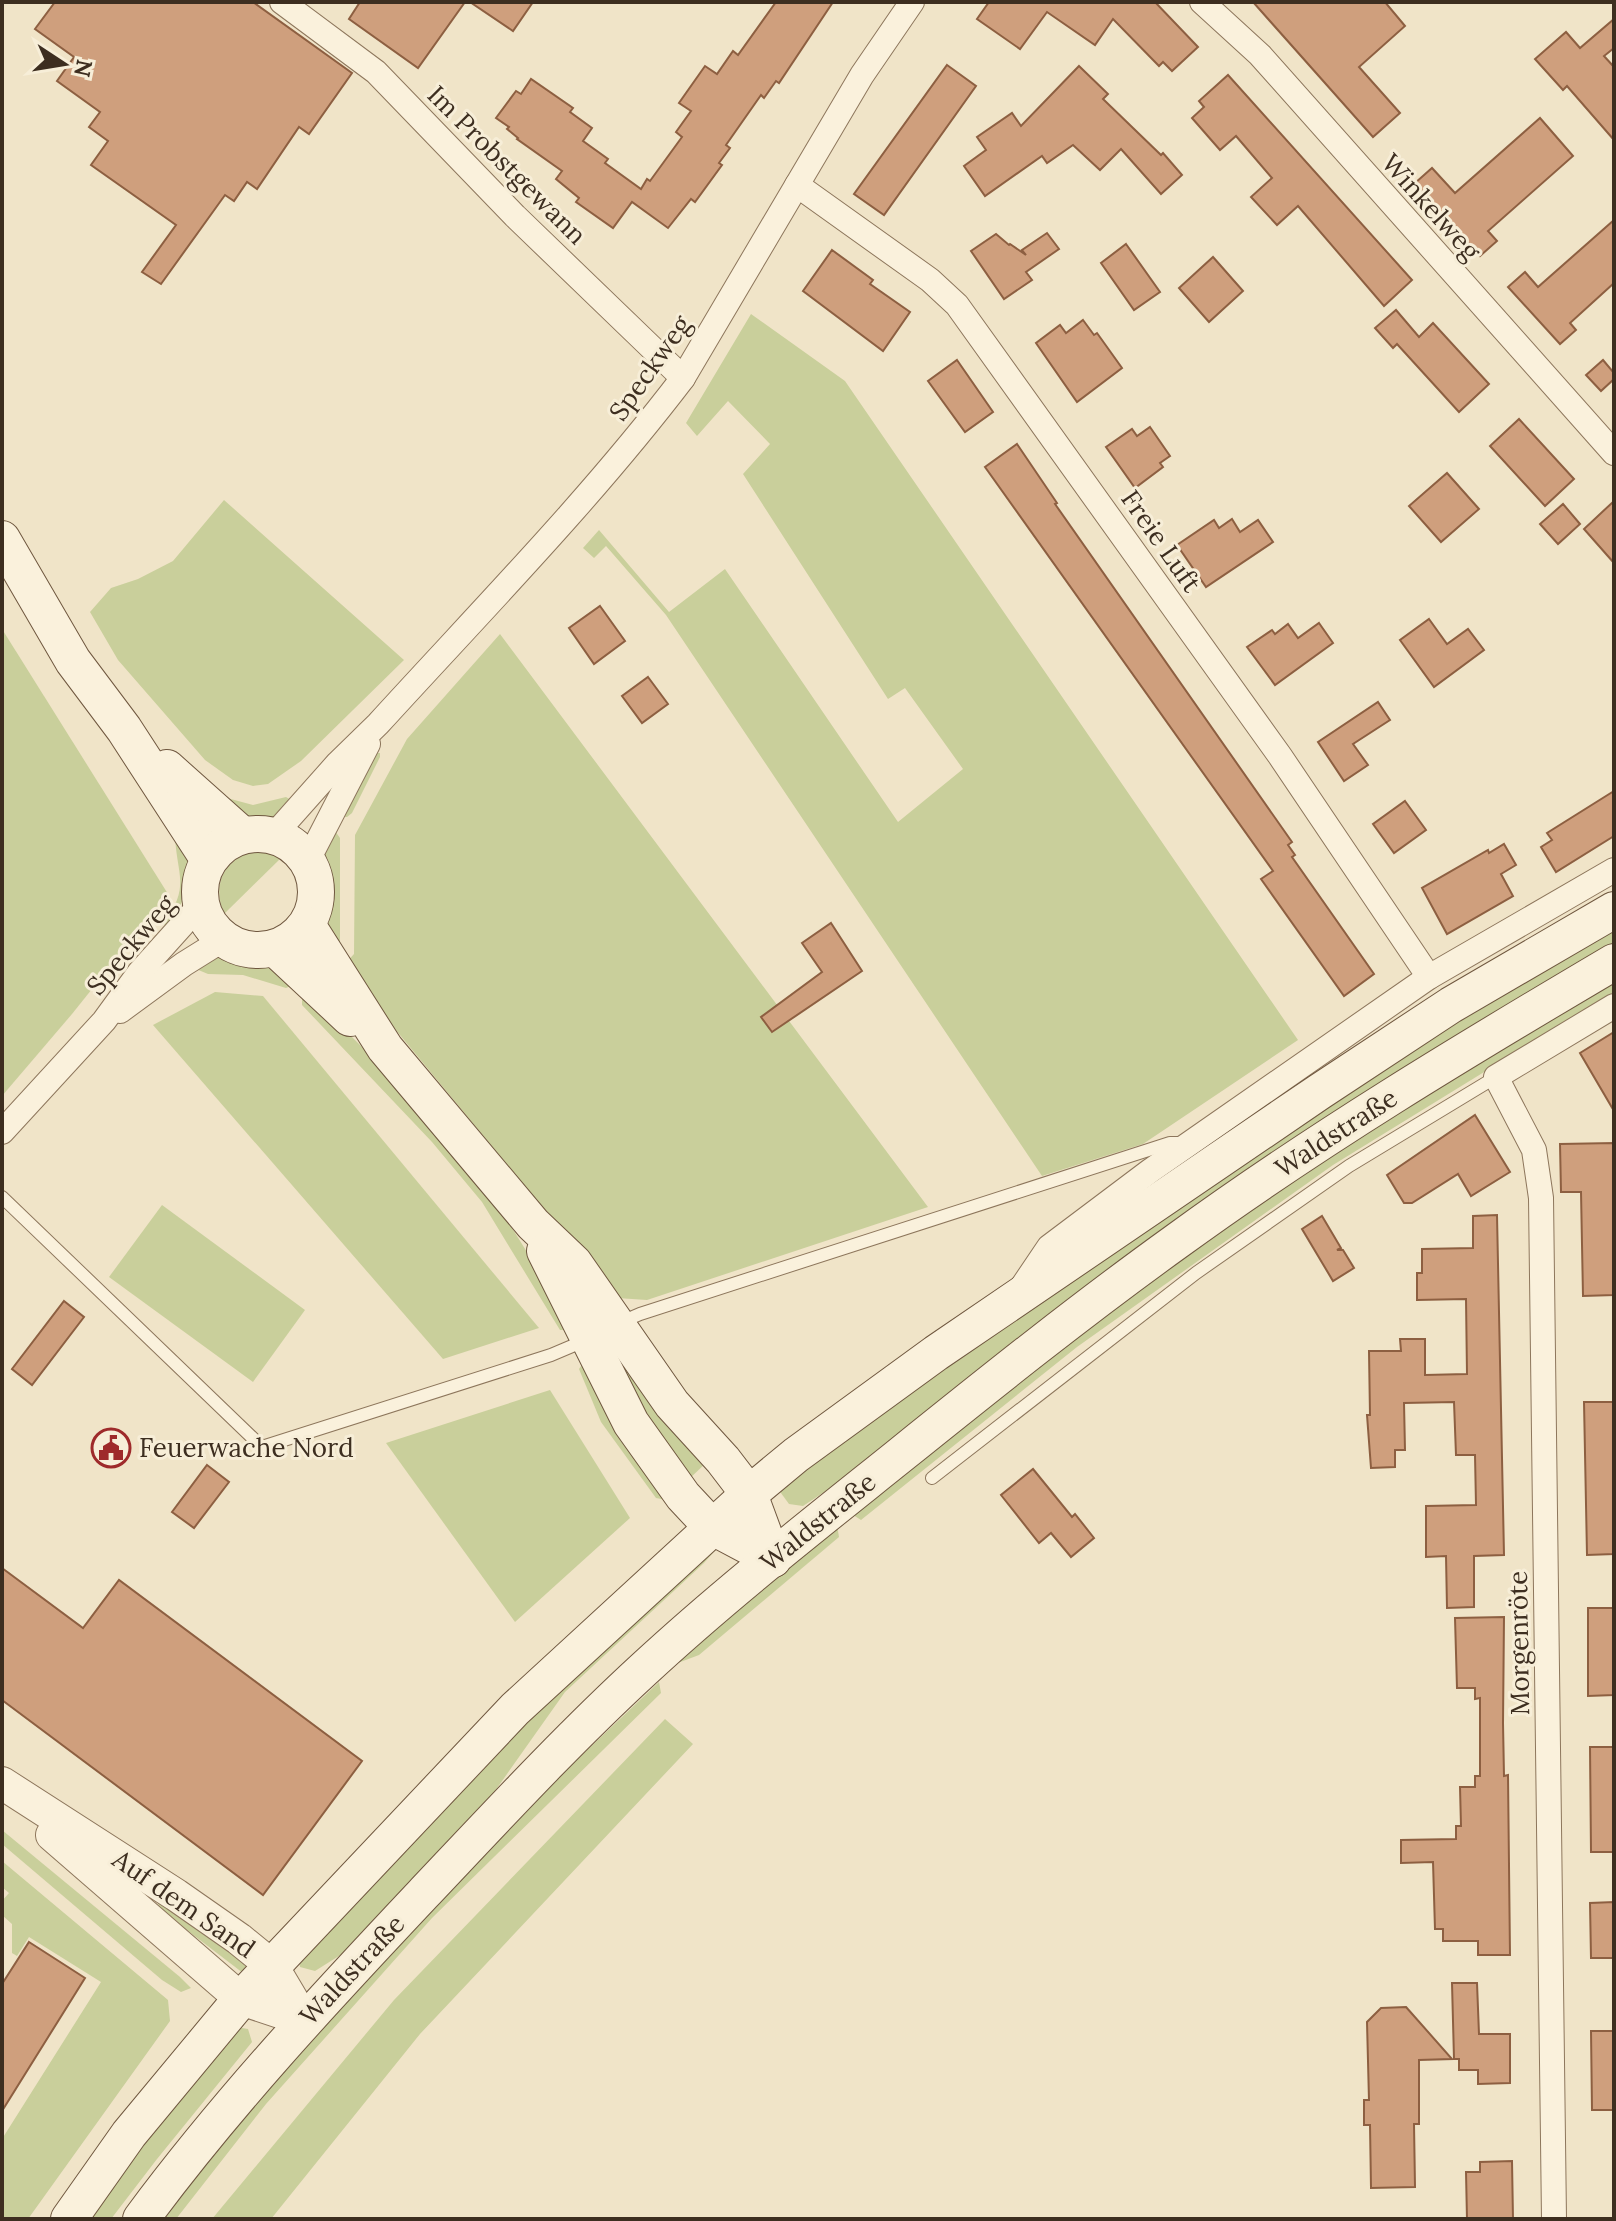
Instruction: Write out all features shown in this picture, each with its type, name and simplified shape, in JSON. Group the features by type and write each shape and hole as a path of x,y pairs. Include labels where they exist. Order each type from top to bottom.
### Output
{"main road":[{"path":"2,539 73,661 124,729 209,860"},
{"path":"124,729 258,835 293,844 308,860 316,881 316,904 307,925 293,939 275,948 257,951 240,948 224,939 209,924 201,904 200,889 209,860 223,844 258,835"},
{"name":"Waldstraße","path":"69,2219 129,2134 241,1999 515,1709 711,1526 796,1455 1014,1299 1451,1005 1614,910"},
{"path":"307,925 385,1048"},
{"path":"275,948 385,1048 533,1224 603,1331 723,1460 749,1494 773,1559"},
{"name":"Waldstraße","path":"141,2219 304,2020 539,1771 642,1671 773,1559 1059,1328 1179,1239 1336,1132 1462,1052 1614,962"},
{"path":"603,1331 631,1423 683,1496 711,1526 773,1559"}],"street":[{"name":"Im Probstgewann","path":"282,2 376,72 515,216 683,378"},
{"name":"Speckweg","path":"258,835 378,724 618,460 683,378 862,75 912,2"},
{"name":"Winkelweg","path":"1202,2 1260,55 1614,453"},
{"name":"Freie Luft","path":"797,185 930,280 957,305 1280,756 1429,977"},
{"name":"Speckweg","path":"308,860 378,724"},
{"name":"Waldstraße","path":"1014,1299 1049,1247 1098,1208 1429,977 1614,870"},
{"name":"Speckweg","path":"2,1132 104,1021 139,973 201,904"},
{"name":"Speckweg","path":"104,1021 224,939"},
{"name":"Waldstraße","path":"1496,1077 1614,1006"},
{"name":"Morgenröte","path":"1496,1077 1534,1150 1541,1198 1554,2219"},
{"name":"Auf dem Sand","path":"2,1783 239,1939 272,1966 304,2020"},
{"name":"Auf dem Sand","path":"2,1790 241,1999 304,2020"}],"lane":[{"name":"Waldstraße","path":"932,1478 1196,1273 1349,1166 1496,1077"},
{"path":"2,1197 262,1447 551,1355 640,1314 1170,1143 1191,1143"}],"green space":[{"path":"751,314 845,381 1298,1040 1143,1144 1042,1176 666,615 606,546 594,558 583,548 599,530 669,612 725,569 898,822 963,769 905,688 888,699 743,474 770,444 728,401 697,436 686,423"},
{"path":"224,500 404,660 301,761 268,784 253,786 233,780 205,760 118,660 90,612 111,588 138,579 173,561"},
{"path":"2,629 168,894 2,1096"},
{"path":"500,634 928,1207 647,1300 617,1298 343,966 354,954 355,835 407,739"},
{"path":"377,753 380,757 352,813 342,817"},
{"path":"286,797 296,803 275,816 260,820 245,814 227,798 253,805"},
{"path":"333,828 340,838 340,946 323,931 328,892 325,854"},
{"path":"175,837 188,855 191,866 181,905 167,929 163,922 180,891"},
{"path":"254,851 268,852 281,858 224,914 219,893 223,875 235,861"},
{"path":"1614,928 1614,946 847,1477 803,1506 789,1504 778,1489 864,1420 1322,1103"},
{"path":"210,958 269,966 291,986 286,988 243,975 208,974 196,969"},
{"path":"1614,976 1614,992 1333,1165 1077,1347 861,1520 850,1513 1068,1336 1330,1154"},
{"path":"215,992 263,996 539,1328 443,1359 153,1025"},
{"path":"308,993 384,1069 504,1215 535,1265 567,1330 560,1330 482,1202 432,1142 302,1005 302,999"},
{"path":"162,1205 305,1310 253,1382 109,1277"},
{"path":"617,1344 707,1462 689,1479 607,1351"},
{"path":"584,1362 666,1500 656,1498 601,1422 579,1369"},
{"path":"550,1390 630,1518 515,1622 386,1443"},
{"path":"837,1525 839,1537 699,1655 675,1664"},
{"path":"720,1545 565,1692 490,1798 350,1949 315,1971 300,1967 299,1960 566,1676"},
{"path":"659,1682 661,1693 432,1918 266,2104 176,2219 163,2219 257,2097 526,1808"},
{"path":"665,1719 693,1744 420,2034 271,2219 212,2219 394,2000"},
{"path":"2,1830 191,1988 181,1992 162,1980 2,1844"},
{"path":"2,1861 168,2000 170,2021 28,2219 2,2219 2,2139 101,1982 29,1937 17,1956 12,1953 12,1924 2,1915 2,1901 9,1893 2,1887"},
{"path":"160,1897 249,1966 243,1973 162,1911 157,1902"},
{"path":"236,2027 248,2029 252,2042 111,2219 86,2219 130,2154"}],"building":[{"path":"55,2 253,2 352,73 309,134 299,127 257,189 247,182 234,201 225,195 161,284 142,272 176,225 91,165 108,141 89,127 100,112 57,81 74,57 35,29"},
{"path":"360,2 465,2 418,68 349,19"},
{"path":"470,2 533,2 513,31"},
{"path":"776,2 833,2 779,83 776,81 764,98 761,95 726,145 730,148 719,163 722,165 695,202 691,199 668,228 632,202 613,228 576,202 579,198 556,179 562,171 517,139 507,129 509,127 496,118 516,91 521,94 531,79 573,108 570,112 592,128 583,141 608,159 605,163 641,189 682,137 676,132 691,111 679,103 705,66 717,74 733,51 738,55"},
{"path":"989,2 1155,2 1198,47 1172,71 1163,62 1159,66 1113,19 1095,45 1047,12 1020,49 977,19"},
{"path":"1253,2 1385,2 1405,26 1359,67 1400,113 1373,137"},
{"path":"1614,19 1614,48 1604,56 1614,67 1614,140 1567,86 1563,90 1535,59 1566,32 1580,48"},
{"path":"947,65 976,86 884,215 854,194"},
{"path":"1079,66 1108,94 1103,99 1161,155 1163,153 1182,175 1161,194 1121,149 1100,170 1073,145 1047,163 1042,156 985,196 964,166 986,150 977,137 1012,113 1021,126"},
{"path":"1228,75 1412,280 1384,306 1298,206 1277,225 1251,197 1272,178 1236,136 1220,150 1192,118 1204,107 1199,101"},
{"path":"1540,118 1573,156 1488,231 1497,241 1480,256 1415,183 1432,168 1455,193"},
{"path":"1614,220 1614,283 1570,323 1576,330 1560,344 1508,287 1525,272 1538,287"},
{"path":"1047,233 1059,249 1026,272 1032,280 1004,299 971,251 996,234 1026,255 1022,250"},
{"path":"1126,244 1160,292 1134,310 1101,263"},
{"path":"832,250 873,280 870,284 910,312 883,351 803,291"},
{"path":"1213,257 1243,291 1209,322 1179,288"},
{"path":"1396,310 1419,337 1433,323 1489,384 1459,412 1397,344 1393,348 1375,328"},
{"path":"1083,320 1094,335 1097,333 1122,368 1077,402 1036,343 1060,325 1066,333"},
{"path":"957,360 993,412 965,432 928,381"},
{"path":"1603,360 1614,373 1614,379 1601,391 1586,375"},
{"path":"1519,419 1574,479 1545,506 1490,446"},
{"path":"1150,427 1170,456 1160,463 1163,467 1135,488 1106,447 1132,429 1137,436"},
{"path":"1017,444 1055,504 1292,842 1288,845 1295,855 1292,857 1374,974 1344,996 1261,879 1273,871 985,467"},
{"path":"1447,473 1479,509 1441,542 1409,506"},
{"path":"1614,501 1614,563 1584,529"},
{"path":"1563,504 1580,524 1558,544 1540,524"},
{"path":"1232,519 1240,532 1258,520 1273,542 1206,587 1177,545 1214,520 1219,528"},
{"path":"600,606 625,641 594,664 569,628"},
{"path":"1429,619 1447,644 1468,629 1484,650 1434,687 1400,640"},
{"path":"1319,623 1333,643 1275,685 1247,647 1272,630 1275,634 1288,624 1298,638"},
{"path":"648,677 668,704 642,723 622,696"},
{"path":"1378,702 1390,720 1353,744 1368,765 1344,781 1318,742"},
{"path":"1614,791 1614,836 1556,872 1541,847 1552,840 1547,833"},
{"path":"1405,801 1426,830 1394,853 1373,824"},
{"path":"1504,844 1516,865 1501,874 1513,896 1447,934 1422,888"},
{"path":"831,923 862,971 772,1032 761,1017 822,972 802,943"},
{"path":"1614,1032 1614,1111 1580,1053"},
{"path":"1475,1115 1510,1172 1471,1196 1458,1174 1412,1203 1404,1203 1387,1175"},
{"path":"1614,1143 1614,1295 1583,1296 1581,1192 1561,1192 1560,1144"},
{"path":"1497,1215 1504,1555 1474,1556 1474,1607 1447,1608 1446,1556 1426,1557 1426,1506 1476,1505 1475,1455 1456,1455 1454,1402 1404,1403 1405,1450 1395,1450 1395,1467 1371,1468 1367,1415 1370,1415 1369,1351 1401,1351 1400,1339 1425,1339 1425,1375 1467,1374 1466,1299 1417,1300 1417,1273 1422,1273 1422,1249 1473,1248 1473,1216"},
{"path":"1322,1216 1341,1248 1337,1250 1343,1250 1354,1268 1333,1281 1302,1229"},
{"path":"64,1301 84,1317 32,1385 12,1369"},
{"path":"1584,1402 1614,1402 1614,1554 1587,1555"},
{"path":"207,1465 229,1482 194,1528 172,1512"},
{"path":"1033,1469 1072,1517 1075,1514 1094,1538 1071,1557 1051,1533 1039,1543 1001,1495"},
{"path":"2,1568 83,1628 119,1580 362,1761 263,1895 2,1700"},
{"path":"1588,1608 1614,1608 1614,1695 1588,1696"},
{"path":"1504,1617 1503,1723 1504,1776 1508,1775 1510,1955 1478,1955 1478,1941 1443,1941 1443,1929 1435,1929 1433,1862 1401,1863 1401,1840 1456,1839 1456,1826 1461,1826 1460,1787 1475,1787 1475,1776 1480,1776 1480,1698 1475,1699 1475,1688 1457,1688 1455,1618"},
{"path":"1590,1747 1614,1747 1614,1852 1591,1852"},
{"path":"1614,1902 1614,1958 1591,1958 1590,1903"},
{"path":"29,1942 85,1978 2,2111 2,1984"},
{"path":"1452,1983 1477,1983 1479,2034 1510,2034 1510,2083 1478,2084 1478,2070 1459,2070 1459,2059 1454,2059"},
{"path":"1406,2007 1452,2059 1419,2060 1419,2124 1414,2124 1415,2187 1371,2188 1370,2125 1364,2125 1364,2100 1369,2100 1367,2022 1381,2008"},
{"path":"1591,2031 1614,2031 1614,2110 1592,2110"},
{"path":"1512,2161 1513,2219 1467,2219 1466,2172 1480,2172 1480,2162"}],"place":[{"name":"Feuerwache Nord","path":"111,1448"}]}
